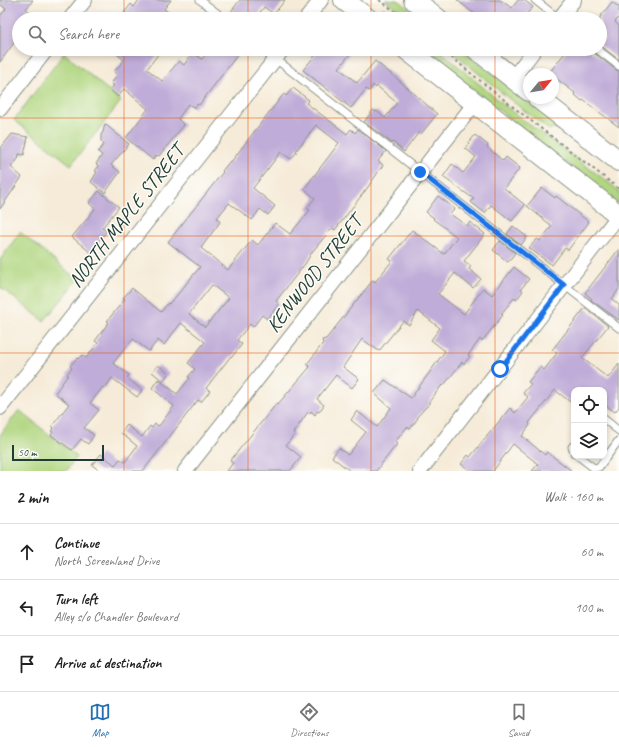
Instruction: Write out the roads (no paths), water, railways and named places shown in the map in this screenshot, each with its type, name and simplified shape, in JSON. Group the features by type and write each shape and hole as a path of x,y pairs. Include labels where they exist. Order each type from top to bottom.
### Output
{"main road":[{"path":"344,0 359,12"},
{"path":"414,0 429,12"},
{"path":"415,56 619,215"},
{"path":"485,56 523,86"},
{"path":"546,104 619,162"}],"street":[{"path":"76,12 85,0"},
{"path":"312,12 321,0"},
{"path":"565,12 574,0"},
{"path":"0,109 42,56"},
{"name":"NORTH MAPLE STREET","path":"0,408 277,56"},
{"path":"513,78 530,56"},
{"name":"KENWOOD STREET","path":"185,471 475,103"},
{"path":"420,471 619,215"}],"lane":[{"path":"200,0 216,12"},
{"path":"536,0 551,12"},
{"path":"281,56 420,172 619,328"},
{"path":"606,56 619,66"},
{"path":"607,421 619,431"},
{"path":"607,455 619,440"},
{"path":"582,459 594,468 598,466 604,459"}]}
